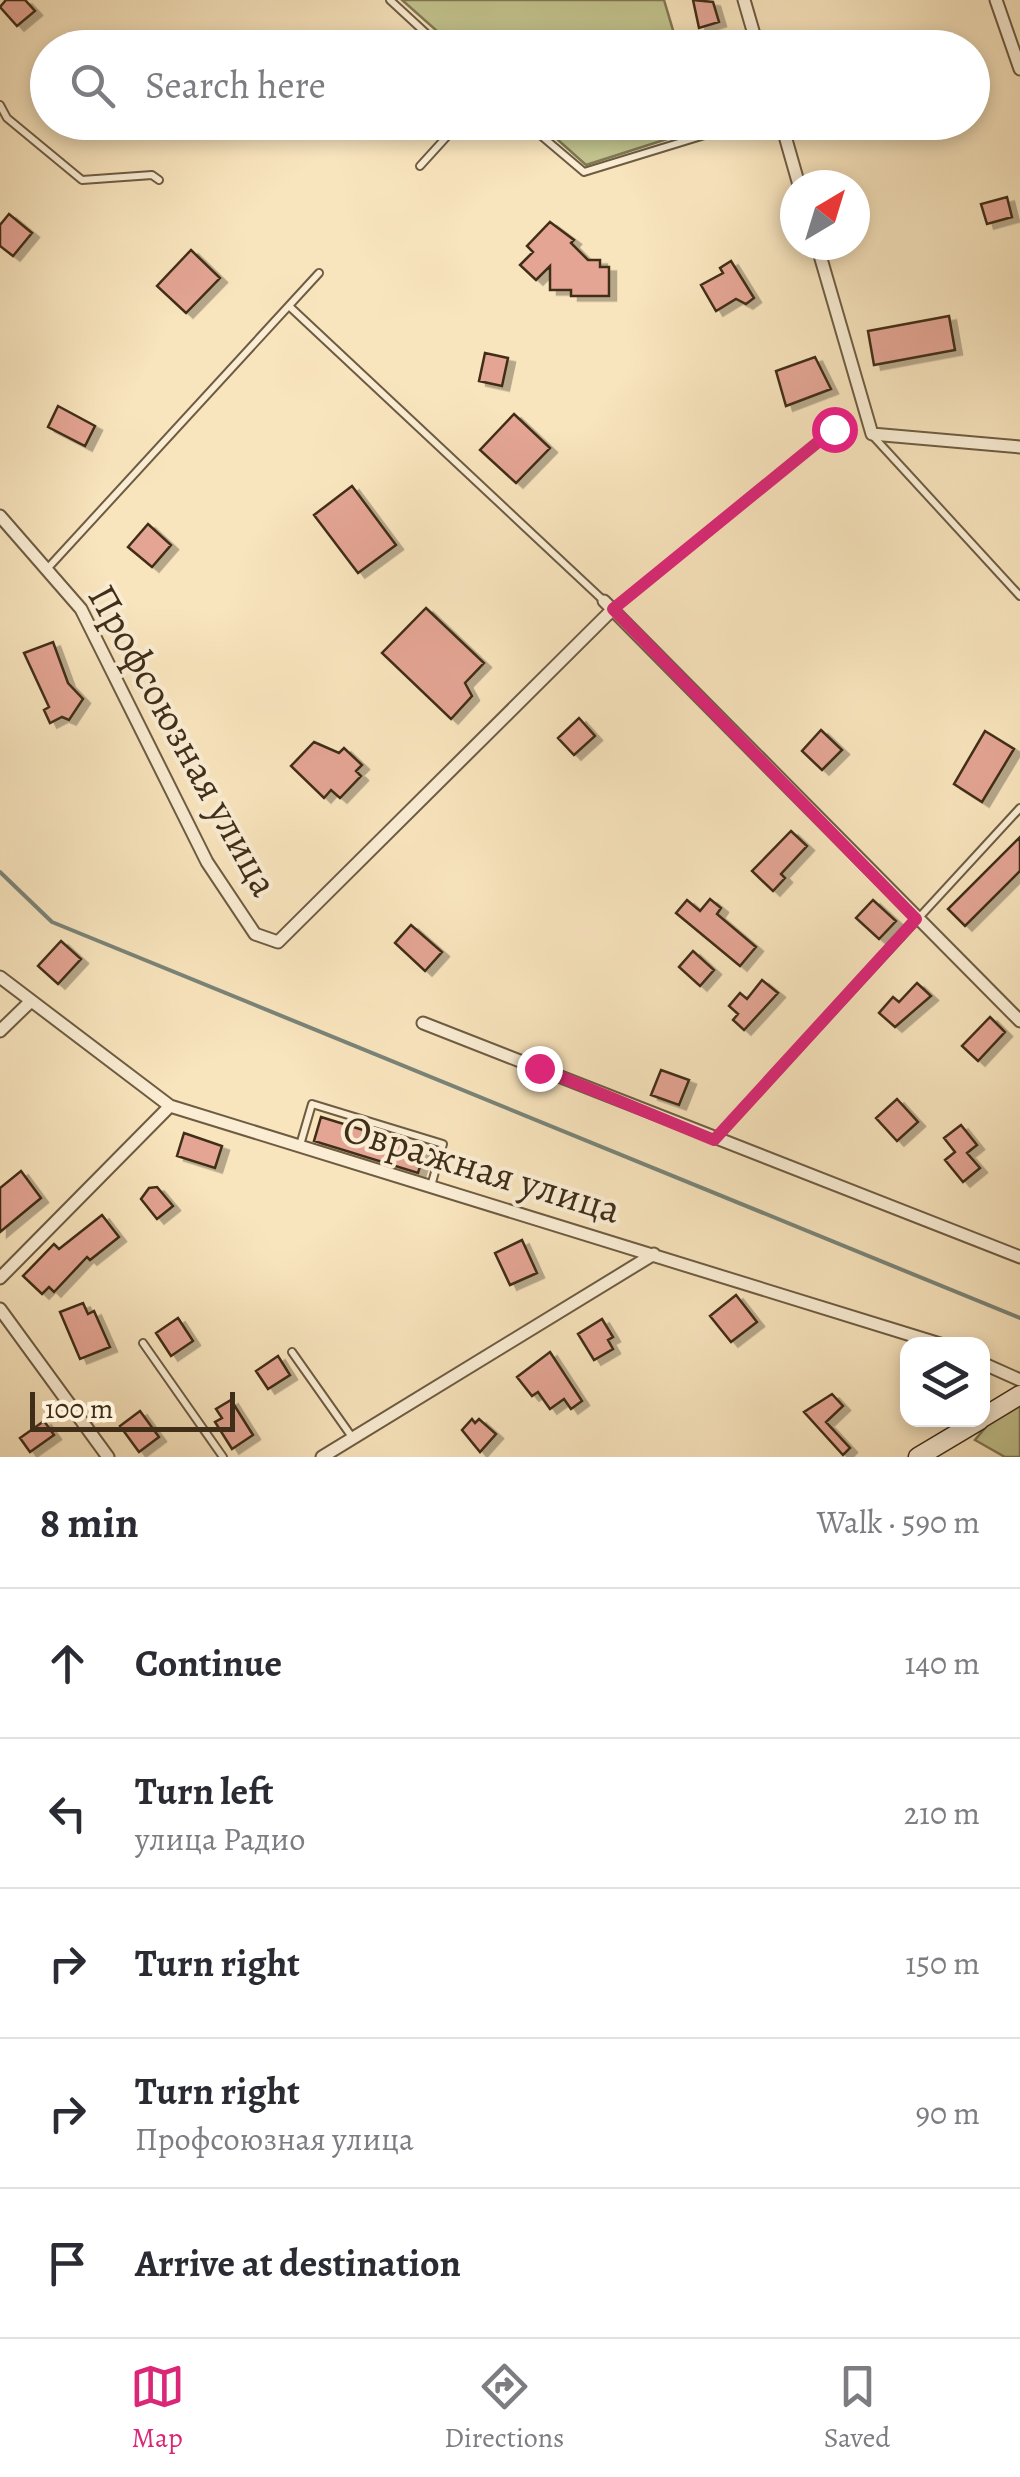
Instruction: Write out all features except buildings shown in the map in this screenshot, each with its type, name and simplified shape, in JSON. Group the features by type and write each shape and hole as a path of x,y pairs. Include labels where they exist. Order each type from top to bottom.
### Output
{"main road":[{"path":"990,1413 1020,1395"},
{"path":"918,1457 968,1427"}],"street":[{"path":"744,0 753,30"},
{"path":"996,0 1020,69"},
{"path":"786,140 795,170"},
{"path":"821,260 872,434 1020,447"},
{"name":"Профсоюзная улица","path":"0,516 81,609 207,862 255,934 278,942 608,605"},
{"path":"608,605 1020,1021"},
{"name":"Овражная улица","path":"0,978 170,1106 918,1337"},
{"path":"0,1031 31,1001"},
{"path":"423,1023 714,1140 1020,1256"},
{"path":"0,1278 170,1106"},
{"path":"322,1457 654,1254"},
{"path":"0,1308 108,1457"},
{"path":"990,1367 1020,1380"}],"lane":[{"path":"390,0 422,30"},
{"path":"0,105 7,118 30,137"},
{"path":"34,140 82,180 152,175 158,180"},
{"path":"420,166 444,140"},
{"path":"546,140 584,172 688,140"},
{"path":"47,569 319,274"},
{"path":"288,306 608,605 834,429"},
{"path":"872,434 1020,596"},
{"path":"714,1140 1020,808"},
{"path":"300,1146 312,1104 443,1144 431,1186"},
{"path":"144,1343 223,1457"},
{"path":"292,1352 352,1438"}],"green space":[{"path":"402,0 664,0 673,30 436,30"},
{"path":"558,140 664,140 586,165"},
{"path":"1020,1405 1020,1457 1005,1457 975,1440 990,1427 990,1422"}],"waterway":[{"path":"0,872 52,922 1020,1318"}],"route":[{"path":"539,1068 714,1140 916,919 613,609 834,429"}]}
